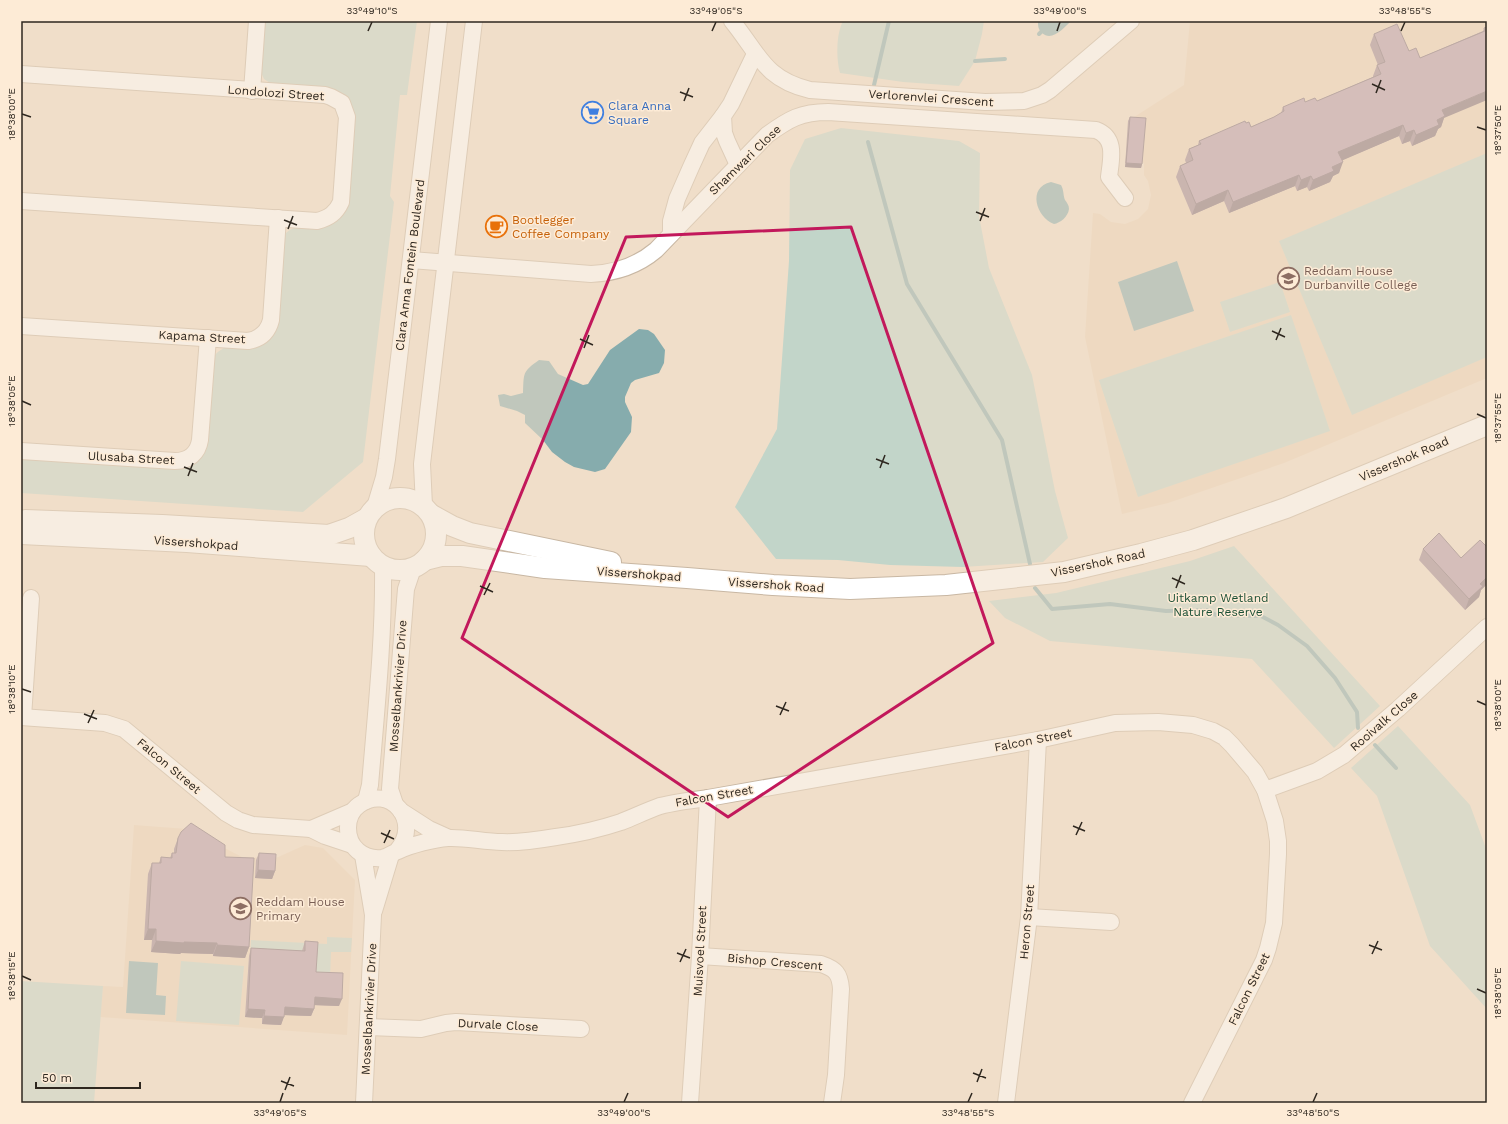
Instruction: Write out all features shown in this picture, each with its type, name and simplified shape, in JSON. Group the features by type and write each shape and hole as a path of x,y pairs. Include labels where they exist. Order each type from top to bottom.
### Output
{"main road":[{"name":"Vissershok Road","path":"687,578 850,589 946,585 1064,572 1193,540 1286,508 1487,425"},
{"path":"403,497 414,500 428,511 436,527 436,539 433,551 419,564 403,570 391,569 377,561 366,545 364,534 371,513 380,503 391,499 403,497"},
{"name":"Vissershokpad","path":"428,511 452,526 470,533 687,578"},
{"name":"Vissershokpad","path":"21,520 162,525 329,535 349,528 371,513"},
{"name":"Vissershokpad","path":"21,534 186,542 377,561"},
{"name":"Vissershokpad","path":"419,564 441,556 462,556 545,568 687,578"}],"street":[{"path":"252,91 257,21"},
{"name":"Clara Anna Fontein Boulevard","path":"371,513 384,477 439,21"},
{"path":"428,511 422,464 474,21"},
{"name":"Verlorenvlei Crescent","path":"732,21 763,64 781,79 790,84 810,90 986,102 1016,102 1032,99 1050,90 1131,21"},
{"path":"672,234 671,221 677,199 702,143 731,104 755,54"},
{"name":"Londolozi Street","path":"21,74 331,97 342,104 347,117 342,196 338,208 330,217 317,221 21,201"},
{"name":"Shamwari Close","path":"411,260 591,274 616,271 638,263 652,253 672,234 767,135 795,116 813,112 1096,130 1105,135 1111,150 1109,177 1126,198"},
{"path":"723,116 726,137 738,165"},
{"name":"Kapama Street","path":"21,326 248,341 258,338 266,331 271,318 278,218"},
{"name":"Ulusaba Street","path":"21,451 175,461 180,461 190,457 197,450 200,440 208,338"},
{"name":"Mosselbankrivier Drive","path":"366,801 370,785 384,609 377,561"},
{"name":"Mosselbankrivier Drive","path":"398,808 390,789 406,589 419,564"},
{"path":"22,717 31,598"},
{"name":"Rooivalk Close","path":"1265,790 1317,771 1344,755 1398,709 1487,627"},
{"name":"Falcon Street","path":"22,717 114,725 133,735 226,813 238,820 253,825 312,829 358,850"},
{"name":"Falcon Street","path":"394,853 432,841 449,838 502,842 556,837 610,825 661,806 1038,740 1115,723 1158,722 1203,727 1224,737 1249,764 1265,790 1275,821 1278,841 1276,898 1272,936 1259,972 1192,1103"},
{"name":"Heron Street","path":"1006,1103 1029,917 1038,740"},
{"name":"Muisvoel Street","path":"690,1103 700,956 708,798"},
{"path":"376,799 386,800 398,808 406,819 406,838 394,853 383,858 374,858 358,850 349,836 349,819 359,805 366,801 376,799"},
{"name":"Falcon Street","path":"398,808 430,829 449,838"},
{"name":"Falcon Street","path":"312,829 353,812"},
{"name":"Mosselbankrivier Drive","path":"358,850 373,915 364,1103"},
{"name":"Mosselbankrivier Drive","path":"373,915 394,853"},
{"path":"1029,917 1110,922"},
{"name":"Bishop Crescent","path":"700,956 821,964 830,967 837,972 841,980 842,990 836,1075 832,1103"},
{"name":"Durvale Close","path":"368,1027 421,1029 456,1022 581,1030"}],"highlighted area":[{"path":"851,227 993,643 728,817 462,638 626,237"}],"shaded area":[{"name":"Reddam House Durbanville College","path":"1190,21 1487,21 1487,378 1284,463 1168,503 1122,514 1085,337 1093,213 1100,214 1111,222 1125,224 1138,219 1148,209 1151,195 1148,181 1144,175 1144,163 1141,162 1141,168 1125,167 1128,121 1184,85"},
{"name":"Reddam House Primary","path":"134,825 187,829 242,857 276,858 305,845 323,848 355,880 347,1035 100,1017 103,986 123,987"}],"green space":[{"path":"264,21 417,21 407,95 400,95 390,196 394,202 363,462 303,512 21,493 21,457 189,464 213,358 222,349 229,346 263,343 285,234 291,229 298,227 328,224 335,221 342,215 352,112 273,85 264,79 260,70"},
{"path":"843,21 984,21 975,61 959,86 903,82 840,73 837,47"},
{"path":"841,128 959,141 980,153 979,216 989,268 1032,375 1055,491 1068,538 1043,562 963,567 890,565 838,560 776,559 735,507 777,429 789,261 790,170 805,139"},
{"path":"1487,153 1487,357 1352,415 1279,241"},
{"path":"1280,282 1290,312 1230,332 1220,302"},
{"path":"1291,315 1330,431 1138,497 1099,380"},
{"name":"Uitkamp Wetland Nature Reserve","path":"1234,546 1380,706 1334,748 1252,659 1050,641 1005,618 989,601 1056,593 1190,561"},
{"path":"1398,726 1470,805 1487,851 1487,1009 1430,946 1377,796 1351,768"},
{"path":"327,937 352,938 351,952 331,952 330,980 301,966 250,961 251,940 327,944"},
{"path":"181,961 244,966 239,1025 176,1021"},
{"path":"21,981 103,986 94,1103 21,1103"}],"water":[{"path":"1038,21 1071,21 1058,33 1050,36 1041,32 1038,27"},
{"path":"1051,182 1061,185 1069,208 1065,217 1061,221 1054,224 1043,215 1037,202 1039,190 1044,185"},
{"path":"1177,261 1194,311 1134,331 1118,282"},
{"path":"639,329 648,330 654,334 665,350 664,363 659,373 635,380 631,383 625,397 625,402 632,417 631,432 605,469 595,472 574,467 565,462 552,452 543,440 525,423 525,415 500,406 498,395 504,394 511,396 523,393 525,374 529,367 539,360 549,361 558,374 583,385 588,384 610,350"},
{"path":"129,961 158,963 156,995 166,996 165,1015 126,1013"}],"building":[{"path":"1397,24 1409,51 1416,48 1420,58 1485,31 1484,28 1487,27 1487,91 1442,110 1445,116 1437,120 1439,125 1416,135 1414,130 1406,133 1403,125 1338,152 1343,162 1332,167 1334,171 1313,180 1311,176 1301,180 1299,175 1233,202 1228,190 1196,204 1180,166 1193,160 1189,149 1201,144 1199,141 1245,121 1246,123 1249,122 1251,127 1274,117 1284,111 1283,107 1304,98 1305,102 1315,98 1317,101 1381,74 1377,65 1385,62 1374,34"},
{"path":"1130,117 1146,118 1142,164 1126,163"},
{"path":"1439,533 1461,558 1480,540 1487,547 1487,577 1480,584 1483,586 1469,599 1423,549"},
{"path":"191,823 225,845 225,857 254,858 249,947 217,945 217,943 156,941 156,929 148,929 152,863 161,863 161,857 172,858 172,853 176,853 178,838 181,832"},
{"path":"259,853 276,854 275,871 258,870"},
{"path":"305,941 318,942 316,972 343,973 342,999 315,997 314,1009 285,1007 284,1017 264,1016 265,1010 248,1009 251,948 305,951"}],"waterway":[{"path":"874,85 889,21"},
{"path":"975,61 1005,59"},
{"path":"868,142 907,284 1002,440 1030,564"},
{"path":"1035,588 1052,609 1110,604 1166,611 1207,610 1216,615 1261,616 1278,625 1307,646 1335,678 1357,712 1358,728"},
{"path":"1375,745 1396,768"}],"place":[{"name":"Clara Anna Square","path":"593,113"},
{"name":"Bootlegger Coffee Company","path":"496,227"},
{"name":"Reddam House Durbanville College","path":"1288,278"},
{"name":"Reddam House Primary","path":"241,909"}]}
